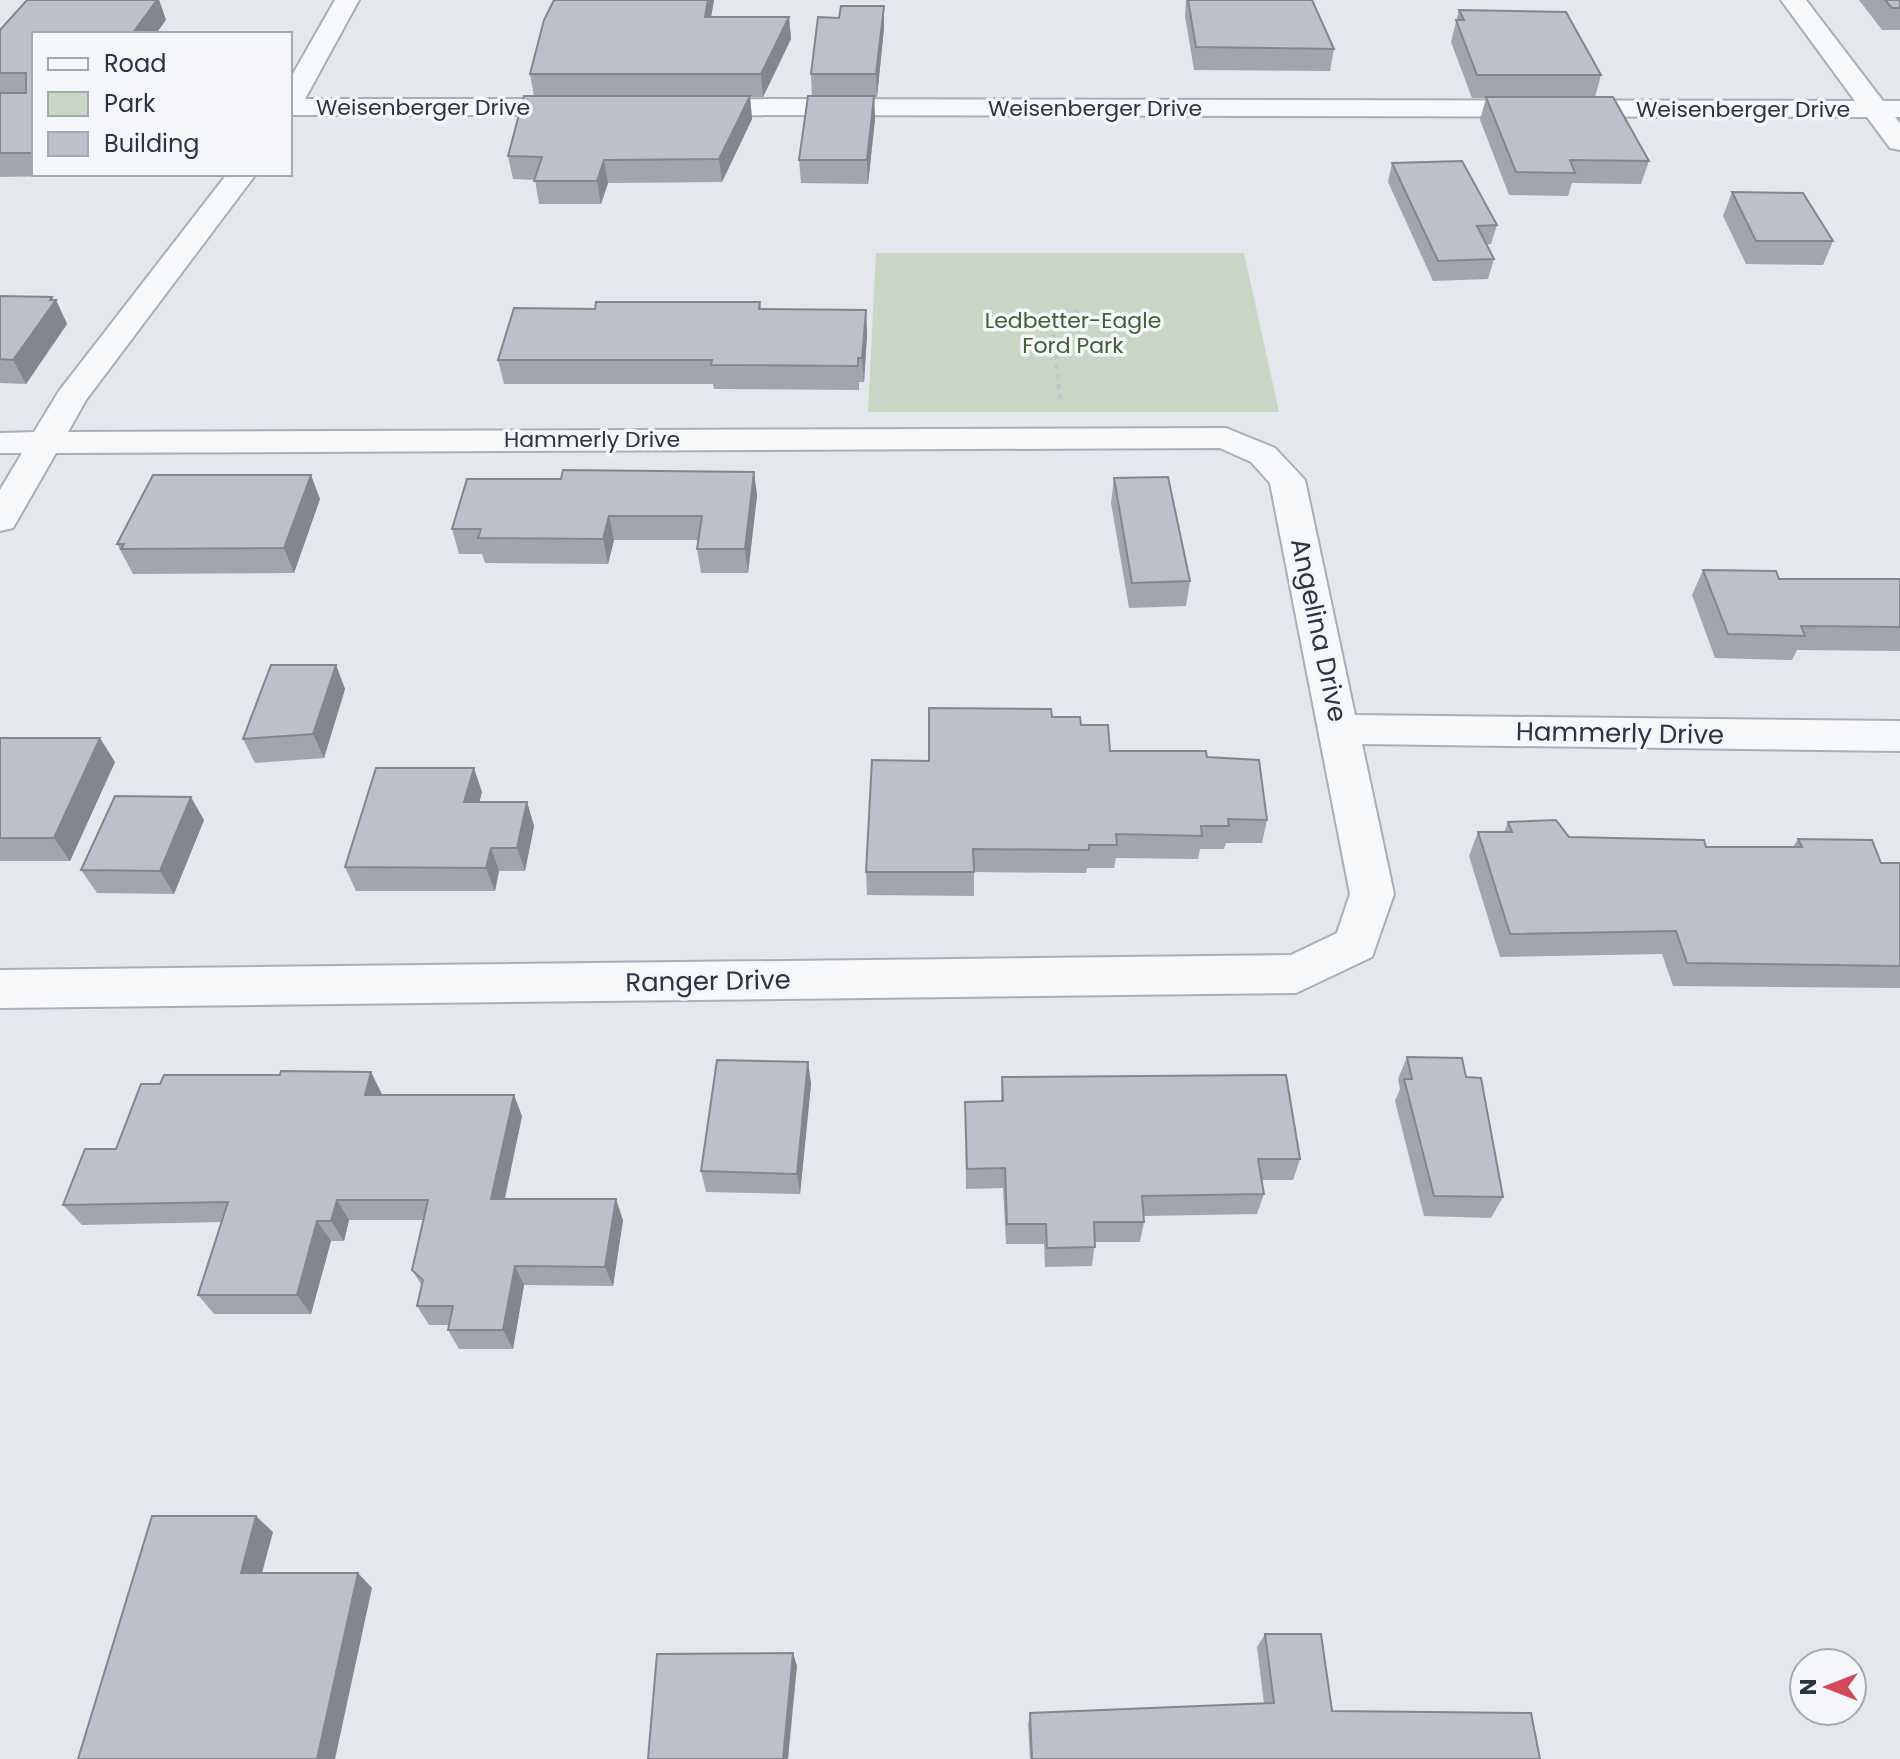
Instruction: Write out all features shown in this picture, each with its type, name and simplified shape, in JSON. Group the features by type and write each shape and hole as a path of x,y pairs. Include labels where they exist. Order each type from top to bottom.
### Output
{"street":[{"path":"292,101 347,0"},
{"path":"1793,0 1888,109 1900,142"},
{"name":"Weisenberger Drive","path":"292,105 607,107"},
{"name":"Weisenberger Drive","path":"670,107 1888,109"},
{"path":"0,520 71,398 240,176"},
{"name":"Hammerly Drive","path":"0,443 1184,436"},
{"name":"Angelina Drive","path":"1184,436 1226,438 1263,455 1287,480 1372,894"},
{"name":"Hammerly Drive","path":"1340,729 1900,736"},
{"name":"Ranger Drive","path":"0,989 1296,974 1356,944 1372,894"}],"path":[{"path":"1064,437 1051,312 1083,311"}],"green space":[{"name":"Ledbetter-Eagle Ford Park","path":"876,253 1244,253 1279,412 868,412"}],"building":[{"path":"27,0 157,0 133,32 32,32 32,153 0,153 0,93 26,93 26,73 0,73 0,30"},
{"path":"554,0 708,0 705,17 789,17 761,74 530,74 544,20"},
{"path":"1188,0 1312,0 1334,49 1196,47"},
{"path":"1885,0 1900,0 1900,8 1892,8"},
{"path":"841,6 884,6 876,74 811,74 818,17 839,18"},
{"path":"1459,10 1566,12 1601,75 1477,75 1456,20 1464,20"},
{"path":"524,96 750,96 719,159 604,160 597,181 534,181 542,157 508,156"},
{"path":"808,96 874,96 867,160 799,160"},
{"path":"1486,97 1613,97 1649,161 1570,160 1575,173 1516,172"},
{"path":"1462,161 1497,225 1477,226 1494,259 1438,261 1392,163"},
{"path":"1732,192 1803,193 1833,241 1756,241"},
{"path":"0,296 52,297 50,300 56,300 13,360 0,359"},
{"path":"596,302 760,302 759,309 866,310 862,358 858,358 858,366 711,365 712,360 498,360 514,308 595,309"},
{"path":"563,470 754,472 745,549 697,549 702,516 609,516 603,539 478,538 481,529 452,529 467,479 561,479"},
{"path":"153,475 311,475 284,548 121,549 124,544 117,544"},
{"path":"1168,477 1190,581 1132,583 1114,478"},
{"path":"1703,570 1776,571 1779,579 1900,579 1900,627 1801,626 1805,636 1728,634"},
{"path":"271,665 336,665 313,734 243,739"},
{"path":"929,708 1051,709 1052,717 1080,717 1081,725 1108,725 1110,751 1206,751 1207,757 1259,760 1267,820 1228,819 1229,826 1201,826 1202,836 1116,834 1117,845 1089,845 1089,850 973,849 974,872 866,872 872,760 929,761"},
{"path":"0,738 100,738 54,838 0,838"},
{"path":"376,768 474,768 464,802 527,802 517,848 491,848 486,868 345,867"},
{"path":"115,796 191,797 160,871 81,870"},
{"path":"1556,820 1569,837 1704,840 1706,847 1802,847 1798,839 1872,840 1881,863 1900,863 1900,966 1687,963 1676,931 1510,934 1478,832 1512,832 1508,822"},
{"path":"1407,1057 1462,1058 1466,1077 1481,1078 1503,1197 1434,1196 1404,1079 1412,1079"},
{"path":"717,1060 808,1062 797,1174 701,1171"},
{"path":"281,1071 371,1072 365,1095 514,1095 491,1199 616,1199 605,1267 515,1266 503,1330 448,1330 453,1306 417,1306 423,1280 412,1270 428,1200 337,1200 331,1221 317,1221 297,1295 198,1295 228,1202 63,1205 85,1149 116,1149 141,1084 160,1084 164,1075 280,1075"},
{"path":"1286,1075 1300,1159 1258,1159 1264,1194 1142,1196 1144,1222 1094,1222 1095,1247 1047,1248 1046,1224 1007,1224 1005,1168 967,1169 965,1102 1003,1101 1002,1077"},
{"path":"152,1516 256,1516 241,1573 358,1573 317,1759 78,1759"},
{"path":"1265,1634 1321,1634 1332,1711 1531,1713 1540,1759 1032,1759 1030,1713 1274,1703"},
{"path":"793,1653 783,1759 648,1759 657,1654"}]}
